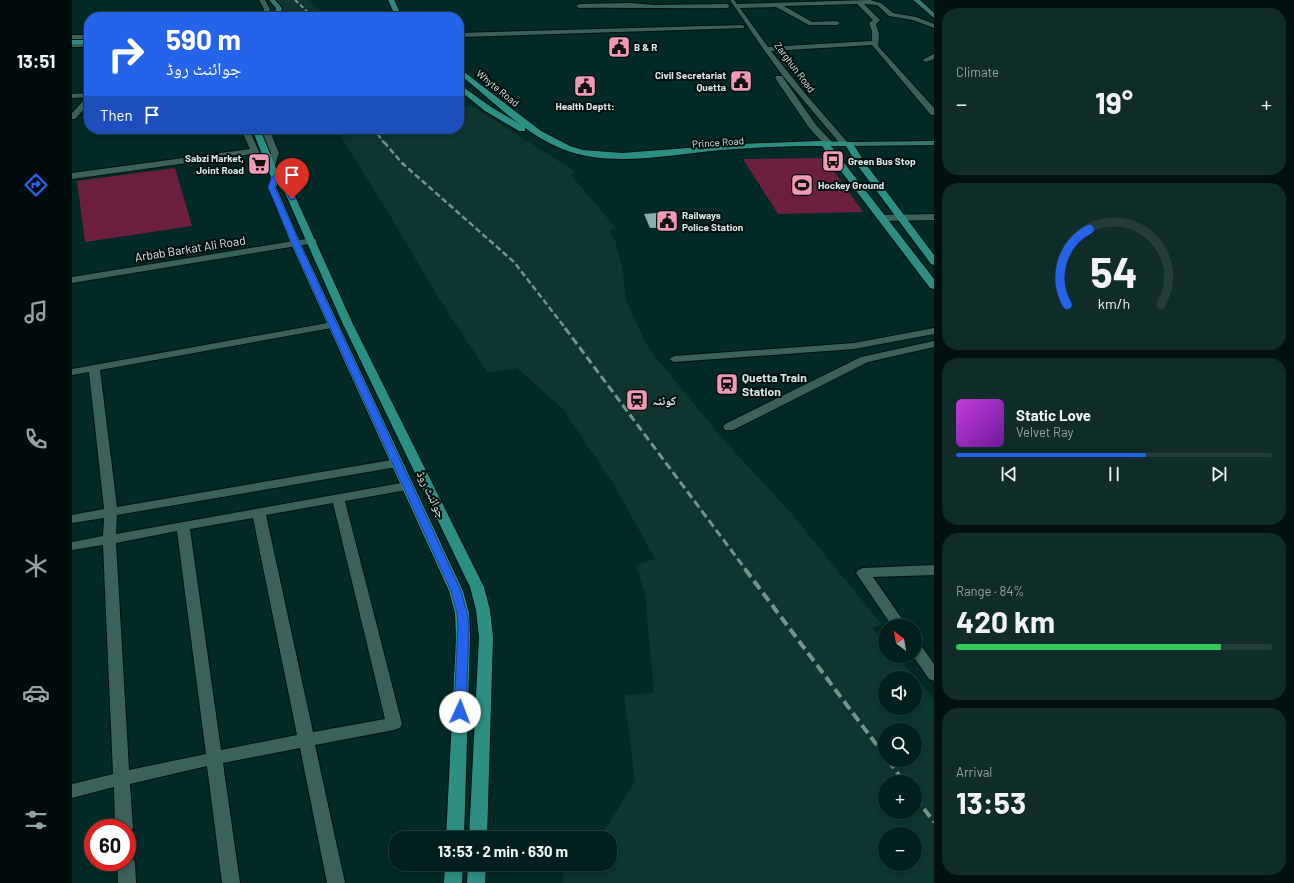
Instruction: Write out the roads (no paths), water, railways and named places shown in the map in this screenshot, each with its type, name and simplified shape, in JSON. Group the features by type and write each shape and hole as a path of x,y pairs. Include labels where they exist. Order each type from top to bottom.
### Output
{"main road":[{"path":"272,0 279,8 278,12"},
{"path":"384,0 389,12"},
{"path":"391,0 397,12"},
{"path":"398,0 403,12"},
{"path":"916,0 934,16"},
{"path":"923,0 934,10"},
{"path":"72,41 84,40"},
{"name":"Whyte Road","path":"464,74 517,121"},
{"name":"Whyte Road","path":"464,81 517,121"},
{"name":"Whyte Road","path":"464,90 488,109 517,121"},
{"name":"Prince Road","path":"517,121 558,151 585,159 651,159 728,151 828,146 934,146"},
{"name":"جوائنٹ روڈ","path":"258,134 273,172 272,187 296,244 456,591 462,613 463,644 455,831"},
{"name":"Prince Road","path":"848,146 934,143"},
{"name":"Zarghun Road","path":"828,146 934,286"},
{"name":"Zarghun Road","path":"848,146 934,262"},
{"name":"جوائنٹ روڈ","path":"273,172 286,184 347,322 477,587 484,610 485,624 478,831"},
{"path":"453,883 454,871"},
{"path":"476,883 477,871"}],"street":[{"path":"262,0 267,9 266,12"},
{"path":"268,0 272,6 271,12"},
{"path":"858,2 877,20 872,23 875,27 875,46 934,113"},
{"path":"579,6 631,5 654,7 729,3 779,6 858,2 875,3 891,15 914,18 934,26"},
{"name":"Zarghun Road","path":"729,3 742,27 828,146"},
{"name":"Zarghun Road","path":"729,3 826,126 848,146"},
{"path":"779,6 811,24 837,23"},
{"path":"464,35 742,27"},
{"path":"72,41 84,44"},
{"path":"766,49 876,43"},
{"path":"926,60 934,56"},
{"path":"72,96 84,95"},
{"path":"72,117 84,105"},
{"path":"247,134 257,157 273,172"},
{"path":"267,134 275,153 273,172"},
{"path":"72,176 254,151"},
{"path":"882,218 934,217"},
{"name":"Arbab Barkat Ali Road","path":"72,280 312,242"},
{"path":"72,372 333,325"},
{"path":"674,359 854,346 934,331"},
{"path":"729,427 865,359 934,344"},
{"path":"94,368 111,512 109,540 124,819"},
{"path":"72,519 397,463"},
{"path":"72,546 408,486"},
{"path":"72,791 122,778 308,739 394,724 338,499"},
{"path":"260,513 308,739 336,883"},
{"path":"183,526 231,883"},
{"path":"895,619 863,573 934,570"},
{"path":"922,658 934,675"},
{"path":"126,871 127,883"}],"railway":[{"path":"295,0 308,12"},
{"path":"378,134 384,143"},
{"path":"384,142 402,163 514,262 566,329"},
{"path":"565,328 746,570"},
{"path":"745,569 878,747"},
{"path":"893,767 899,775"},
{"path":"922,806 934,822"}],"place":[{"name":"B & R","path":"619,47"},
{"name":"Civil Secretariat Quetta","path":"741,81"},
{"name":"Health Deptt:","path":"585,86"},
{"name":"Green Bus Stop","path":"833,161"},
{"name":"Sabzi Market, Joint Road","path":"259,164"},
{"name":"Hockey Ground","path":"802,185"},
{"name":"Railways Police Station","path":"667,221"},
{"name":"Quetta Train Station","path":"727,384"},
{"name":"کوئٹہ","path":"637,400"}]}
